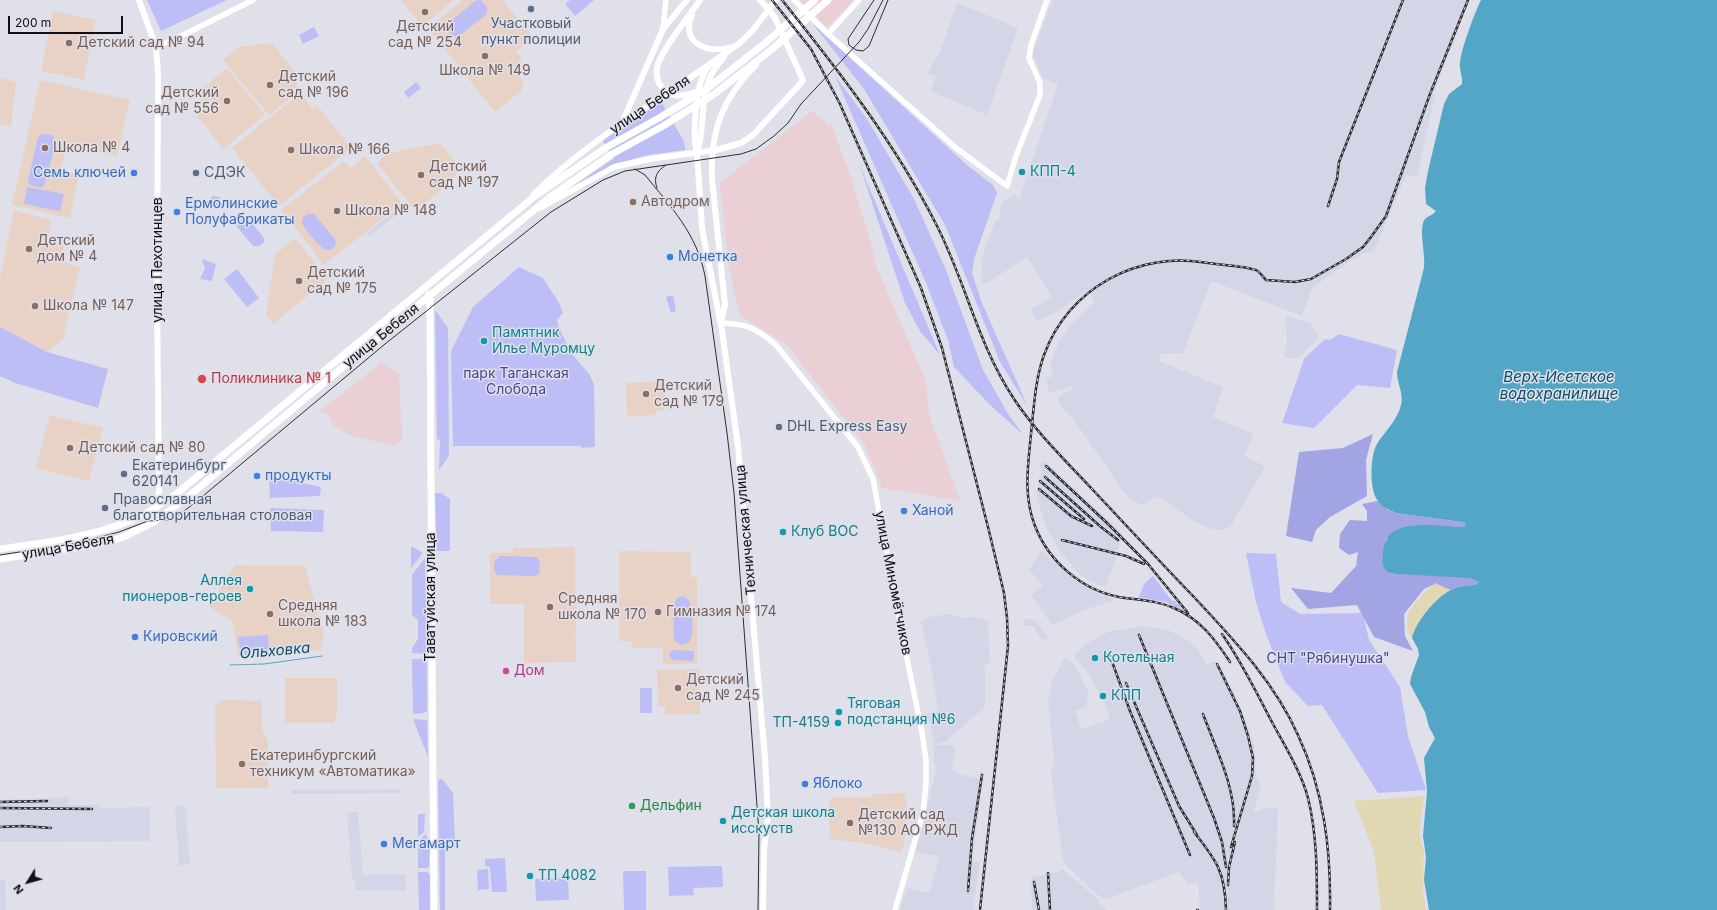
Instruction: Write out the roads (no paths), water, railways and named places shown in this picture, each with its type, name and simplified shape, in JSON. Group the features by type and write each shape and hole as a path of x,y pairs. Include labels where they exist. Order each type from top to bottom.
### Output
{"main road":[{"name":"улица Пехотинцев","path":"139,0 156,46 159,110 157,291 159,439 158,506 154,522"},
{"path":"622,124 640,79 663,29 687,0"},
{"path":"700,0 668,46 657,67 658,80 664,90 670,94 683,96 719,80"},
{"name":"улица Бебеля","path":"527,216 614,167 650,159 728,148 748,139 801,84 801,75 778,25 770,11 760,0"},
{"name":"улица Бебеля","path":"520,208 558,171 622,124 741,42 761,21 776,0"},
{"name":"улица Бебеля","path":"0,549 56,540 98,531 132,520 158,506 210,466 520,208 607,147 665,114 719,80 815,0"},
{"name":"улица Бебеля","path":"0,559 101,543 121,538 154,522 189,496 237,454 566,185 612,154 695,106 738,76 828,0"},
{"path":"694,9 689,27 694,39 703,48 717,51 732,47 741,42"},
{"name":"Техническая улица","path":"697,153 700,142 709,78 717,65 730,50"},
{"path":"721,323 725,305 711,161 712,142 721,112 734,90 746,74 770,50"},
{"name":"Техническая улица","path":"714,61 706,69 701,82 694,141 697,153 702,228 721,323 741,467 764,758 768,828 764,850 763,910"},
{"path":"424,287 430,295"},
{"name":"Таватуйская улица","path":"430,295 434,910"}],"street":[{"path":"156,46 173,40 252,0"},
{"path":"663,29 666,0"},
{"path":"794,0 828,34 956,148 1006,186 1040,95 1040,82 1029,58 1031,45 1046,0"},
{"path":"828,34 858,0"},
{"name":"улица Миномётчиков","path":"721,323 740,324 753,328 776,345 858,447 873,479 922,732 926,760 926,784 923,813 895,910"}],"water":[{"name":"Верх-Исетское водохранилище","path":"1481,0 1717,0 1717,910 1429,910 1424,880 1426,857 1423,836 1427,791 1424,758 1435,738 1429,727 1425,712 1410,684 1419,655 1418,649 1412,638 1417,625 1439,598 1451,590 1478,584 1479,582 1470,578 1396,574 1390,573 1386,570 1383,566 1383,549 1390,534 1395,531 1413,526 1429,525 1464,527 1466,524 1462,522 1396,513 1384,507 1375,496 1373,489 1372,464 1377,444 1394,421 1402,401 1397,372 1424,268 1422,235 1423,223 1425,219 1436,211 1426,204 1425,188 1444,104 1449,94 1462,84 1460,66 1461,57 1475,13"}],"waterway":[{"name":"Ольховка","path":"230,665 264,664 322,656"}],"tram line":[{"path":"874,0 848,39 849,45 856,50 863,51 869,46 888,0"},
{"path":"0,555 78,543 119,532 148,521 168,520 175,518 385,344 551,212 603,180 625,171 741,154 756,149 774,136 788,123 801,104 859,42 868,29 883,0"},
{"path":"657,188 655,181 656,177 660,170 666,165"},
{"path":"635,169 645,175 682,222 696,247 705,276 734,493 759,833 758,910"}],"railway":[{"path":"772,0 811,49 840,104 921,288 942,348 1004,593 1008,646 980,910"},
{"path":"782,0 865,108 903,165 920,194 936,224 956,268 990,356 1014,399 1041,434 1223,628 1252,661 1288,715 1307,756 1320,799 1329,865 1330,910"},
{"path":"1328,206 1337,179 1339,162 1403,0"},
{"path":"1230,662 1213,638 1192,618 1167,605 1119,597 1092,588 1068,572 1058,562 1041,539 1031,515 1027,480 1035,394 1044,355 1055,331 1070,311 1088,293 1109,279 1132,269 1157,262 1182,260 1256,270 1266,280 1295,282 1311,279 1346,259 1363,247 1386,216 1430,94 1468,0"},
{"path":"1046,466 1148,564 1188,613"},
{"path":"1045,477 1101,527 1118,540"},
{"path":"1040,481 1084,519"},
{"path":"1039,489 1071,516 1092,526"},
{"path":"1062,540 1126,556 1144,564"},
{"path":"1222,634 1249,678 1293,760 1305,788 1311,812 1315,840 1317,910"},
{"path":"1139,635 1214,818 1222,842 1226,867"},
{"path":"1110,656 1130,711 1190,855"},
{"path":"1217,664 1240,711 1253,758 1252,776 1231,847"},
{"path":"1126,683 1179,806 1197,835"},
{"path":"1203,714 1224,769 1232,797 1234,826"},
{"path":"968,891 972,838 982,775"},
{"path":"0,802 47,801"},
{"path":"0,808 92,809"},
{"path":"0,827 23,826 51,828"},
{"path":"1194,832 1209,851 1222,876 1226,910"},
{"path":"1228,885 1229,867 1235,842"},
{"path":"1048,873 1050,910"},
{"path":"1034,882 1039,910"}],"place":[{"name":"Участковый пункт полиции","path":"531,9"},
{"name":"Детский сад № 254","path":"425,12"},
{"name":"Детский сад № 94","path":"69,43"},
{"name":"Школа № 149","path":"485,56"},
{"name":"Детский сад № 196","path":"270,85"},
{"name":"Детский сад № 556","path":"227,101"},
{"name":"Школа № 4","path":"45,148"},
{"name":"Школа № 166","path":"291,150"},
{"name":"КПП-4","path":"1022,172"},
{"name":"Семь ключей","path":"134,173"},
{"name":"СДЭК","path":"196,173"},
{"name":"Детский сад № 197","path":"421,175"},
{"name":"Автодром","path":"633,202"},
{"name":"Школа № 148","path":"337,211"},
{"name":"Ермолинские Полуфабрикаты","path":"177,212"},
{"name":"Детский дом № 4","path":"29,249"},
{"name":"Монетка","path":"670,257"},
{"name":"Детский сад № 175","path":"299,281"},
{"name":"Школа № 147","path":"35,306"},
{"name":"Памятник Илье Муромцу","path":"484,341"},
{"name":"Поликлиника № 1","path":"202,379"},
{"name":"Детский сад № 179","path":"646,394"},
{"name":"DHL Express Easy","path":"779,427"},
{"name":"Детский сад № 80","path":"70,448"},
{"name":"Екатеринбург 620141","path":"124,474"},
{"name":"продукты","path":"257,476"},
{"name":"Православная благотворительная столовая","path":"105,508"},
{"name":"Ханой","path":"904,511"},
{"name":"Клуб ВОС","path":"783,532"},
{"name":"Аллея пионеров-героев","path":"250,589"},
{"name":"Средняя школа № 170","path":"550,607"},
{"name":"Гимназия № 174","path":"658,612"},
{"name":"Средняя школа № 183","path":"270,614"},
{"name":"Кировский","path":"135,637"},
{"name":"Котельная","path":"1095,658"},
{"name":"Дом","path":"506,671"},
{"name":"Детский сад № 245","path":"678,688"},
{"name":"КПП","path":"1103,696"},
{"name":"Тяговая подстанция №6","path":"839,712"},
{"name":"ТП-4159","path":"838,723"},
{"name":"Екатеринбургский техникум «Автоматика»","path":"242,764"},
{"name":"Яблоко","path":"805,784"},
{"name":"Дельфин","path":"632,806"},
{"name":"Детская школа исскуств","path":"723,821"},
{"name":"Детский сад №130 АО РЖД","path":"850,823"},
{"name":"Мегамарт","path":"384,844"},
{"name":"ТП 4082","path":"530,876"}],"park label":[{"name":"парк Таганская Слобода","path":"516,382"},
{"name":"СНТ \"Рябинушка\"","path":"1328,659"}]}
